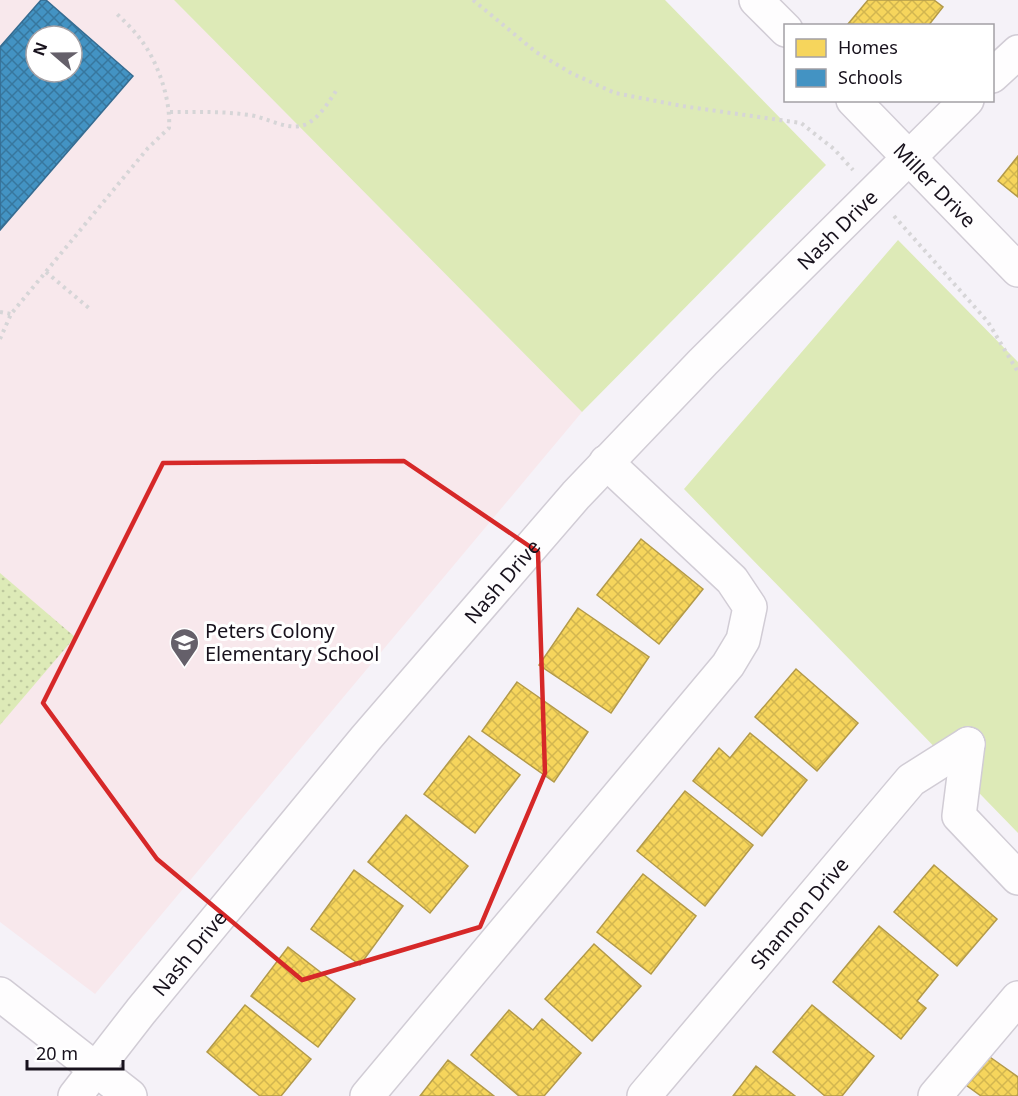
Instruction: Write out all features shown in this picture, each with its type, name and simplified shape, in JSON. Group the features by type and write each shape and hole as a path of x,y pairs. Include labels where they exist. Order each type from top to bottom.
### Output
{"street":[{"path":"756,0 784,28"},
{"path":"994,75 1018,52"},
{"name":"Miller Drive","path":"856,102 1018,270"},
{"name":"Nash Drive","path":"75,1096 366,738 606,462 966,102"},
{"path":"367,1096 728,665 743,640 750,607 732,580 606,462"},
{"name":"Shannon Drive","path":"644,1096 911,780 968,744 959,816 1018,878"},
{"path":"0,994 130,1096"},
{"path":"935,1096 1018,998"}],"path":[{"path":"473,0 537,52 571,73 615,93 682,106 801,123 834,150 988,322 1018,372"},
{"path":"0,339 11,314 148,148 169,128 170,112 155,66 142,41 115,12"},
{"path":"170,112 215,110 228,114 249,114 290,126 304,125 321,112 336,91"},
{"path":"46,272 90,309"},
{"path":"0,312 11,314"}],"highlighted area":[{"path":"404,461 538,552 545,773 480,927 302,980 157,859 43,703 163,463"}],"shaded area":[{"name":"Peters Colony Elementary School","path":"0,0 174,0 582,412 95,994 0,922"}],"green space":[{"path":"174,0 665,0 826,165 582,412"},
{"path":"898,240 1018,362 1018,833 684,489"},
{"path":"0,573 75,637 0,725"}],"building: Homes":[{"path":"868,0 934,0 943,7 930,24 848,24"},
{"path":"1018,156 1018,197 998,181"},
{"path":"641,539 703,589 659,644 597,595"},
{"path":"578,608 649,657 611,713 539,665"},
{"path":"796,669 858,723 817,771 755,717"},
{"path":"517,682 588,732 554,782 482,731"},
{"path":"750,733 807,780 762,836 693,781 719,748 730,758"},
{"path":"469,736 520,775 475,833 424,794"},
{"path":"685,791 753,845 705,906 637,851"},
{"path":"406,815 468,866 430,913 368,862"},
{"path":"934,865 997,919 957,966 894,912"},
{"path":"354,870 403,906 360,965 311,929"},
{"path":"643,874 696,916 651,974 597,932"},
{"path":"879,926 938,975 917,1001 926,1008 901,1039 833,982"},
{"path":"594,944 641,986 592,1041 545,999"},
{"path":"288,947 355,999 318,1047 251,996"},
{"path":"245,1005 311,1059 281,1096 260,1096 207,1052"},
{"path":"812,1005 874,1056 842,1096 825,1096 773,1052"},
{"path":"509,1010 533,1030 542,1019 581,1053 544,1096 519,1096 471,1055"},
{"path":"987,1055 1018,1077 1018,1096 981,1096 966,1085"},
{"path":"448,1060 494,1096 420,1096"},
{"path":"756,1066 795,1096 733,1096"}],"building: Schools":[{"path":"41,0 46,0 73,24 24,24 24,84 84,84 84,33 133,76 0,230 0,47"}],"place":[{"name":"Peters Colony Elementary School","path":"184,668"}]}
